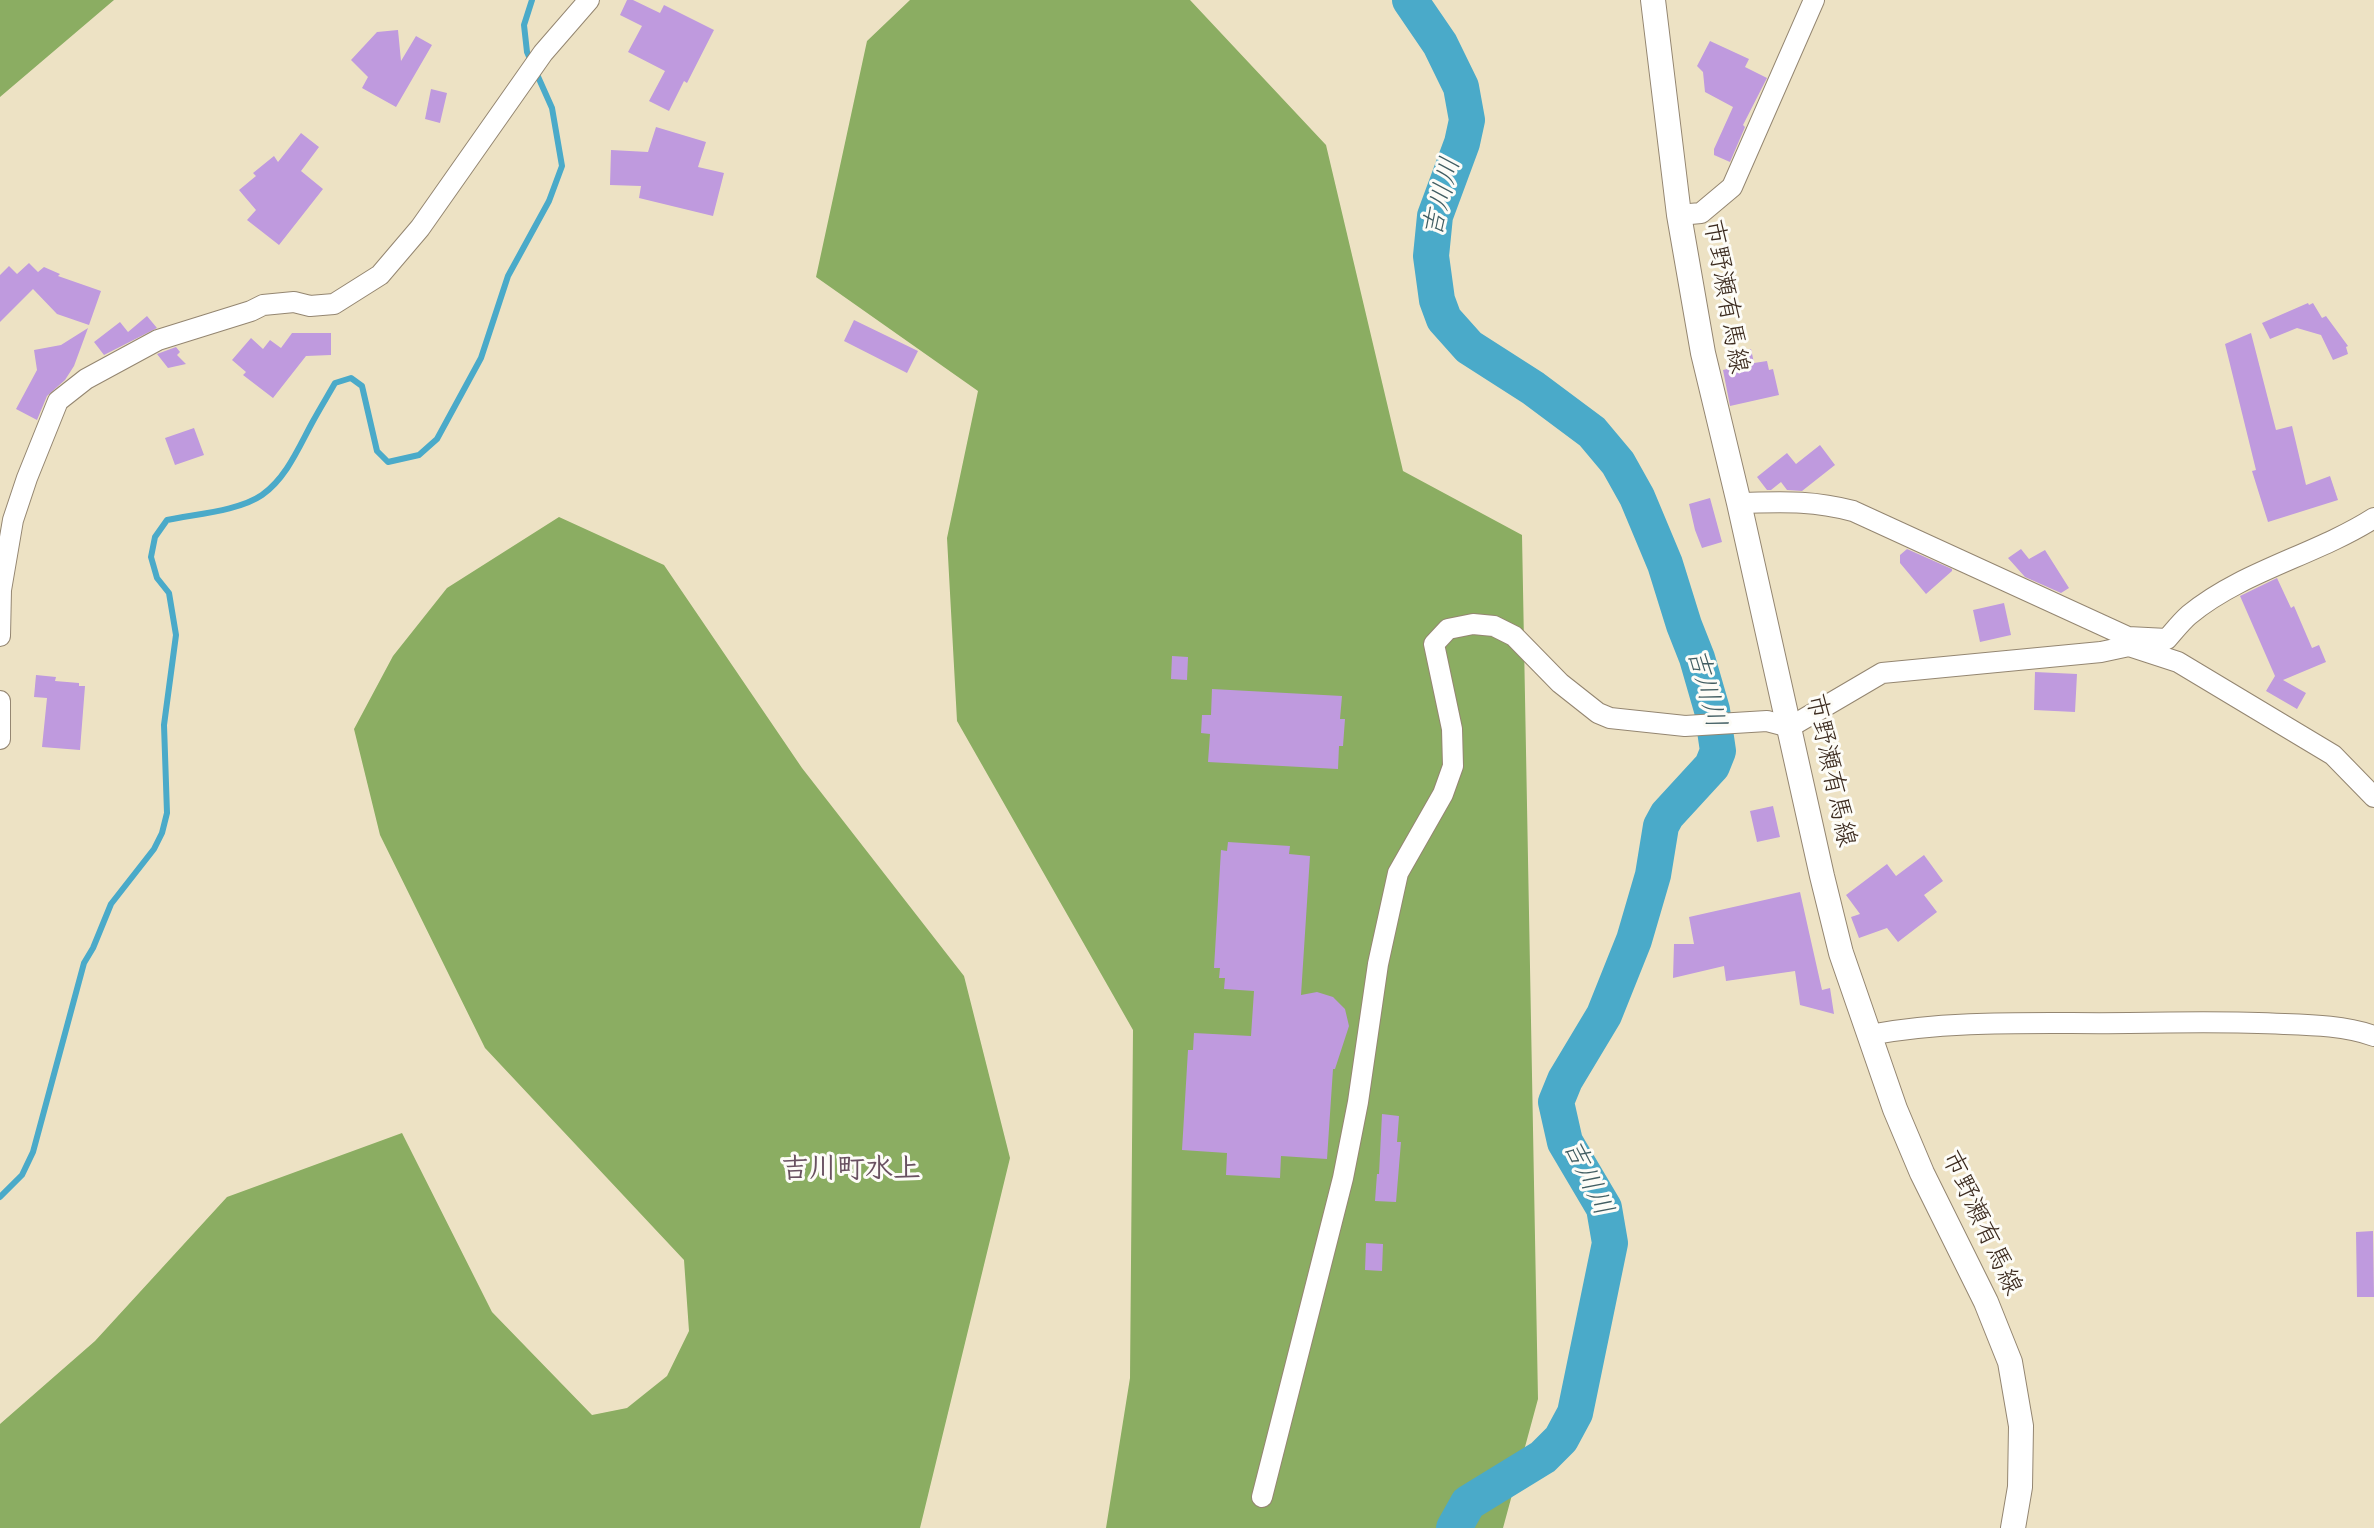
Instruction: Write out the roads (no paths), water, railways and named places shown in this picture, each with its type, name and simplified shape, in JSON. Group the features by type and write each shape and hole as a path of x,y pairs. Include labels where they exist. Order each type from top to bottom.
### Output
{"main road":[{"name":"市野瀬有馬線","path":"1653,0 1679,215 1703,354 1740,503 1778,724 1841,953 1895,1109 1922,1173 1986,1302 2010,1362 2021,1426 2020,1487 2013,1528"}],"street":[{"path":"0,636 1,590 13,520 58,401 86,380 158,340 251,311 263,305 294,302 310,306 334,304 380,275 420,228 543,53 589,0"},
{"path":"1679,215 1701,213 1732,187 1814,0"},
{"path":"1740,503 1824,503 1853,511 2128,641 2178,662 2333,754 2374,797"},
{"path":"1262,1497 1343,1178 1358,1102 1378,964 1398,873 1443,794 1453,766 1452,729 1434,644 1448,629 1473,624 1494,626 1514,636 1560,683 1598,713 1610,718 1686,726 1778,724 1882,673 2101,652 2128,641 2167,639 2189,616 2214,598 2262,573 2351,533 2374,518"},
{"path":"0,701 0,739"},
{"path":"1869,1035 1900,1029 1965,1025 2232,1022 2316,1025 2360,1031 2374,1036"}],"waterway":[{"path":"0,1197 22,1175 33,1152 84,963 93,948 111,904 154,849 162,833 167,813 164,725 176,635 169,593 157,578 151,557 155,537 167,520 241,505 262,495 278,480 291,462 335,383 351,378 362,386 377,451 388,462 419,455 437,439 481,358 508,276 549,201 562,166 552,108 527,52 524,25 532,0"},
{"name":"吉川川","path":"1410,0 1440,44 1461,87 1467,120 1462,143 1435,216 1431,256 1437,300 1444,319 1469,347 1533,388 1592,432 1618,463 1637,497 1665,564 1712,710 1718,751 1712,766 1667,815 1661,826 1653,875 1634,940 1604,1015 1565,1080 1556,1102 1565,1142 1604,1208 1610,1243 1575,1413 1561,1439 1543,1457 1468,1503 1454,1528"}],"district":[{"name":"吉川町水上","path":"851,1172"}]}
